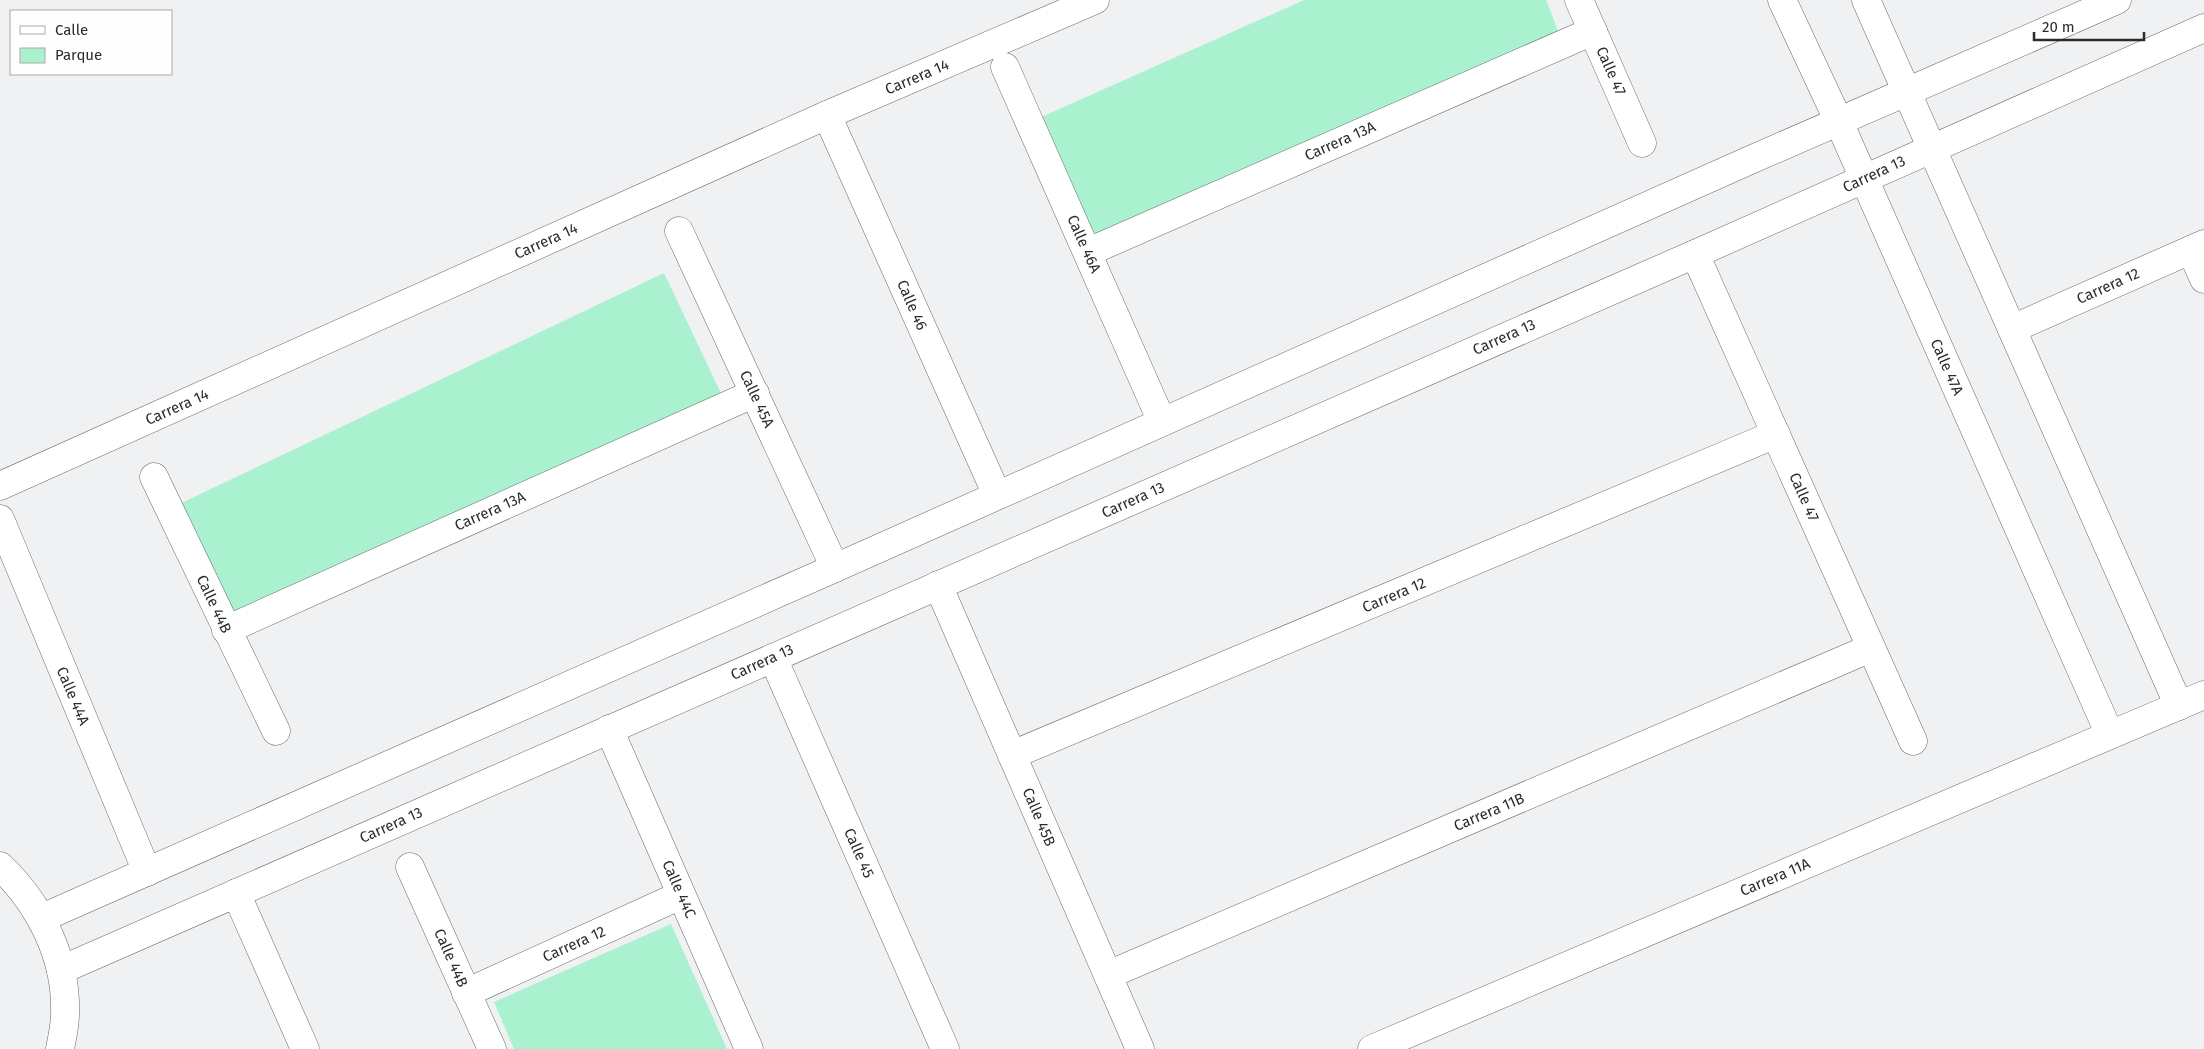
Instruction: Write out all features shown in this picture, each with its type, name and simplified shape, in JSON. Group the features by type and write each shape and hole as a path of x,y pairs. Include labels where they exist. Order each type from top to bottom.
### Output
{"street":[{"name":"Carrera 14","path":"0,486 827,115 1095,0"},
{"name":"Calle 47","path":"1580,0 1642,143"},
{"name":"Calle 47A","path":"1782,0 1864,178 2110,735"},
{"path":"1866,0 2179,706"},
{"path":"42,918 1908,93 2085,7 2117,0"},
{"name":"Carrera 13","path":"61,970 1696,254 1932,147 2204,28"},
{"name":"Carrera 13A","path":"1088,252 1593,31"},
{"name":"Calle 46A","path":"1005,67 1162,422"},
{"name":"Calle 46","path":"827,115 997,496"},
{"name":"Calle 45A","path":"679,231 835,568"},
{"path":"2197,247 2204,279"},
{"name":"Carrera 12","path":"2012,329 2197,247"},
{"name":"Calle 47","path":"1696,254 1913,741"},
{"name":"Carrera 13A","path":"226,630 754,393"},
{"name":"Carrera 12","path":"1012,755 1776,434"},
{"name":"Calle 44B","path":"154,477 276,732"},
{"name":"Calle 44A","path":"0,519 147,872"},
{"name":"Calle 45B","path":"938,585 1140,1049"},
{"name":"Carrera 11B","path":"1108,975 1871,648"},
{"name":"Calle 45","path":"773,658 945,1049"},
{"name":"Carrera 11A","path":"1372,1049 2204,695"},
{"name":"Calle 44C","path":"609,729 748,1049"},
{"path":"0,866 21,886 42,918 61,970 65,1014 60,1049"},
{"name":"Calle 44B","path":"410,867 492,1049"},
{"path":"236,893 305,1049"},
{"name":"Carrera 12","path":"466,992 681,895"}],"green space":[{"path":"1304,0 1546,0 1563,44 1088,252 1030,122"},
{"path":"664,273 727,406 226,630 169,509"},
{"path":"671,924 727,1049 514,1049 494,1002"}]}
